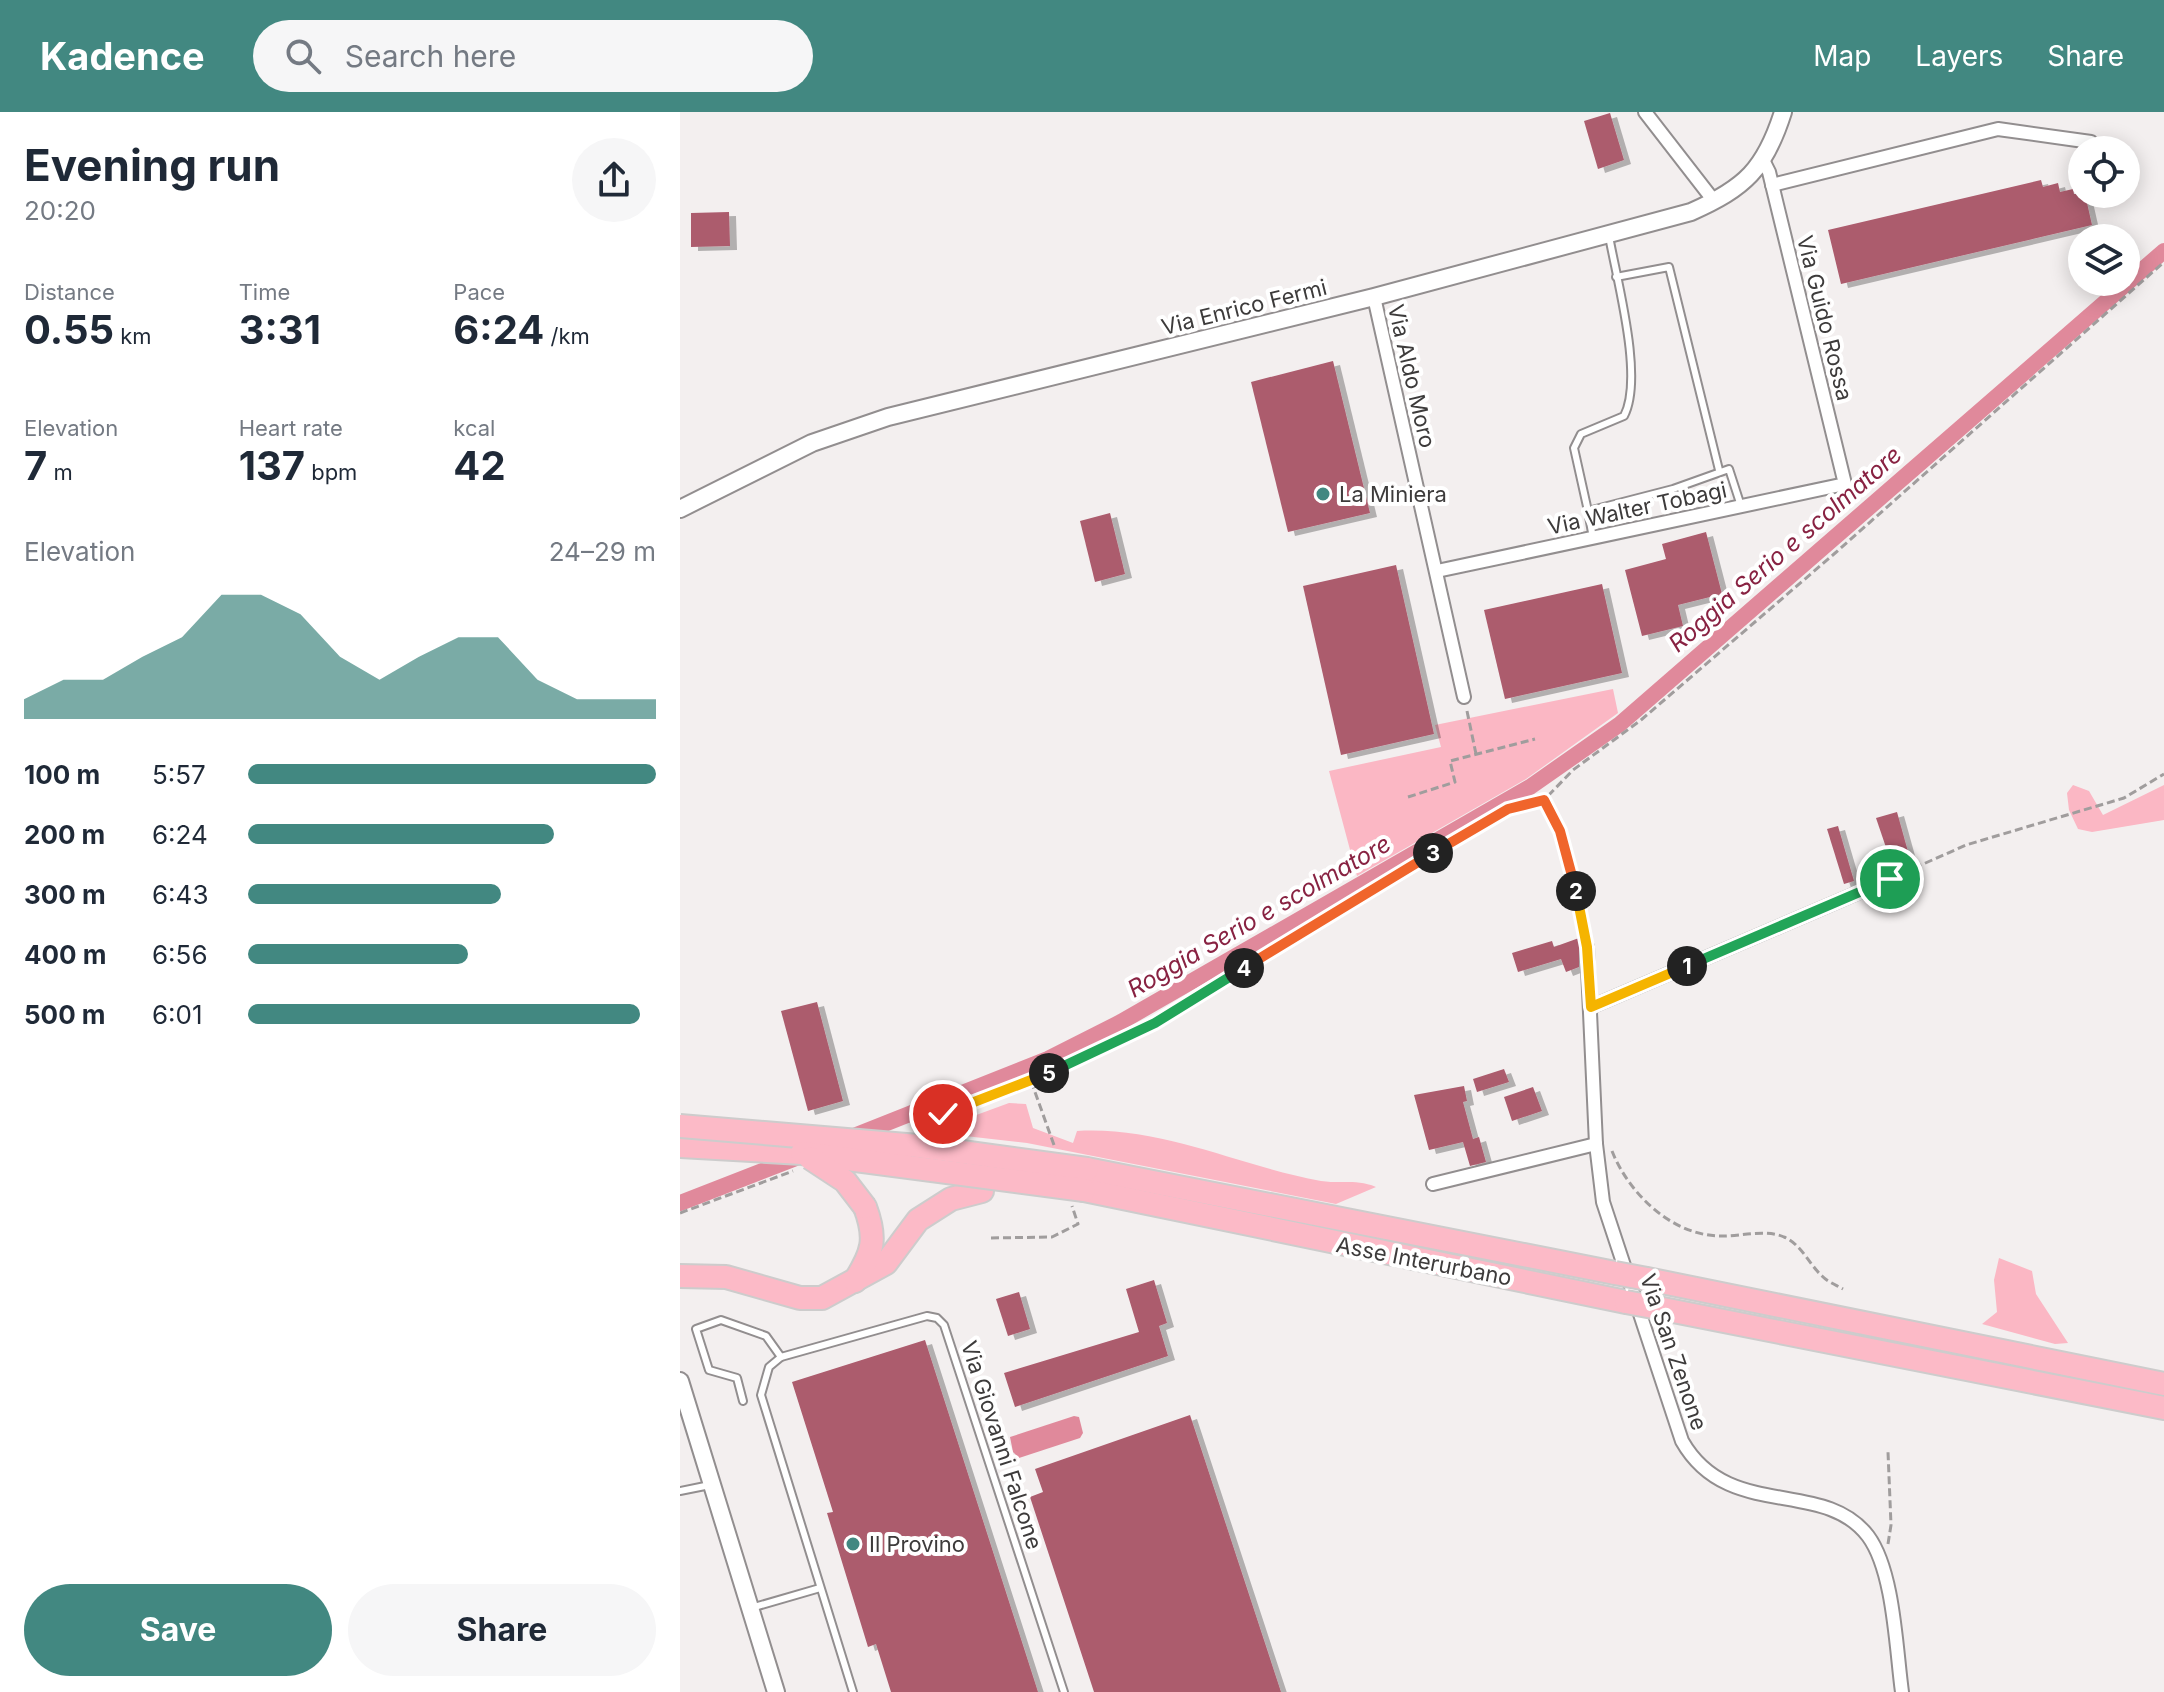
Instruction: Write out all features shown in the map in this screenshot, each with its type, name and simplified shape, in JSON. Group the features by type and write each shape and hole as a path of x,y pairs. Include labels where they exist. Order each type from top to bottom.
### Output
{"highway":[{"name":"Asse Interurbano","path":"680,1126 918,1146 1086,1180 1626,1302 2164,1408"},
{"name":"Asse Interurbano","path":"680,1146 800,1161 1086,1180 1647,1279 2164,1384"},
{"path":"800,1161 845,1181 865,1207 874,1231 869,1258 854,1282"},
{"path":"680,1276 726,1277 812,1299 839,1292 886,1263 918,1220 951,1199 982,1191 1086,1180"}],"street":[{"path":"1645,112 1714,201"},
{"path":"1764,162 1783,112"},
{"path":"1772,185 1998,129 2068,139"},
{"name":"Via Enrico Fermi","path":"680,509 812,443 888,417 1374,297 1691,212 1714,201 1764,162"},
{"name":"Via Guido Rossa","path":"1764,162 1845,484"},
{"name":"Via Aldo Moro","path":"1374,297 1464,697"},
{"name":"Via Walter Tobagi","path":"1437,571 1845,484"},
{"path":"1591,1007 1890,879"},
{"name":"Via San Zenone","path":"1587,947 1596,1144 1603,1202 1682,1441 1691,1457 1718,1481 1735,1489 1824,1508 1848,1519 1868,1536 1884,1568 1902,1692"},
{"path":"1433,1184 1596,1144"},
{"path":"680,1381 776,1692"}],"lane":[{"path":"1593,538 1574,448 1581,434 1624,416 1631,403 1630,347 1608,234"},
{"path":"1616,277 1669,267 1719,470"},
{"path":"1588,511 1673,489 1719,470 1729,469 1741,506"},
{"name":"Via Giovanni Falcone","path":"781,1357 927,1316 937,1318 944,1325 1064,1692"},
{"path":"743,1401 737,1378 709,1370 696,1329 721,1320 766,1336 781,1357 769,1367 761,1395 853,1692"},
{"path":"680,1491 713,1484"},
{"path":"751,1608 820,1588"}],"path":[{"path":"899,1131 1031,1081 1155,1023 1366,892 1508,809 1544,800 1573,770 1641,720 1846,544 2164,262"},
{"path":"1464,697 1476,754"},
{"path":"1408,797 1455,782 1450,761 1535,739"},
{"path":"1890,879 1966,845 2124,798 2164,774"},
{"path":"1544,800 1560,831 1571,865 1587,947"},
{"path":"1595,1124 1625,1179 1675,1224 1695,1233 1720,1237 1783,1236 1798,1246 1823,1277 1843,1289"},
{"path":"680,1213 800,1161"},
{"path":"1884,1568 1891,1525 1888,1452"}],"shaded area":[{"path":"1613,689 1618,713 1526,779 1357,876 1329,771 1441,747 1435,725"},
{"path":"2073,785 2089,791 2103,815 2164,785 2164,820 2092,832 2078,829 2069,810 2067,793"},
{"path":"1009,1103 1026,1104 1033,1128 1073,1143 1077,1131 1139,1135 1321,1181 1355,1182 1376,1187 1336,1204 1027,1143 930,1132"},
{"path":"1999,1258 2032,1271 2036,1294 2068,1343 2055,1344 1982,1324 1997,1312 1994,1280"},
{"path":"1079,1417 1083,1433 1080,1438 1019,1458 1013,1452 1010,1437"}],"building":[{"path":"1610,113 1624,160 1598,169 1584,121"},
{"path":"2041,180 2043,187 2058,183 2060,192 2068,190 2068,208 2088,208 2092,224 2068,224 2068,231 1841,284 1828,230"},
{"path":"729,212 730,246 691,247 691,213"},
{"path":"1333,361 1370,513 1288,532 1251,382"},
{"path":"1110,513 1125,574 1095,582 1080,521"},
{"path":"1706,532 1722,594 1678,605 1683,626 1642,636 1625,570 1666,559 1662,544"},
{"path":"1396,565 1434,734 1341,755 1303,586"},
{"path":"1602,584 1622,673 1505,699 1484,610"},
{"path":"1897,812 1912,866 1894,871 1876,818"},
{"path":"1838,826 1854,881 1844,884 1827,829"},
{"path":"1579,938 1579,967 1566,972 1561,959 1518,972 1512,953 1552,941 1554,947"},
{"path":"817,1002 843,1101 808,1111 781,1011"},
{"path":"1504,1069 1509,1082 1477,1092 1473,1079"},
{"path":"1464,1086 1467,1101 1463,1102 1473,1139 1479,1137 1486,1162 1470,1166 1463,1142 1429,1150 1414,1095"},
{"path":"1533,1087 1542,1111 1512,1121 1504,1097"},
{"path":"1154,1280 1167,1323 1159,1326 1168,1356 1015,1407 1004,1373 1139,1332 1126,1289"},
{"path":"1019,1292 1030,1329 1008,1336 996,1299"},
{"path":"925,1340 1038,1692 891,1692 876,1644 868,1647 827,1513 833,1512 792,1382"},
{"path":"1190,1415 1281,1692 1094,1692 1030,1497 1043,1492 1035,1469"}],"waterway":[{"name":"Roggia Serio e scolmatore","path":"849,1138 1048,1059 1121,1022 1530,787 1620,724 2164,251"},
{"name":"Roggia Serio e scolmatore","path":"680,1203 801,1156"}],"place":[{"name":"La Miniera","path":"1323,494"},
{"name":"Il Provino","path":"853,1544"}],"route":[{"path":"943,1114 1031,1081 1155,1023 1366,892 1508,809 1521,805 1544,800 1560,831 1571,865 1587,947 1591,1007 1890,879"}]}
